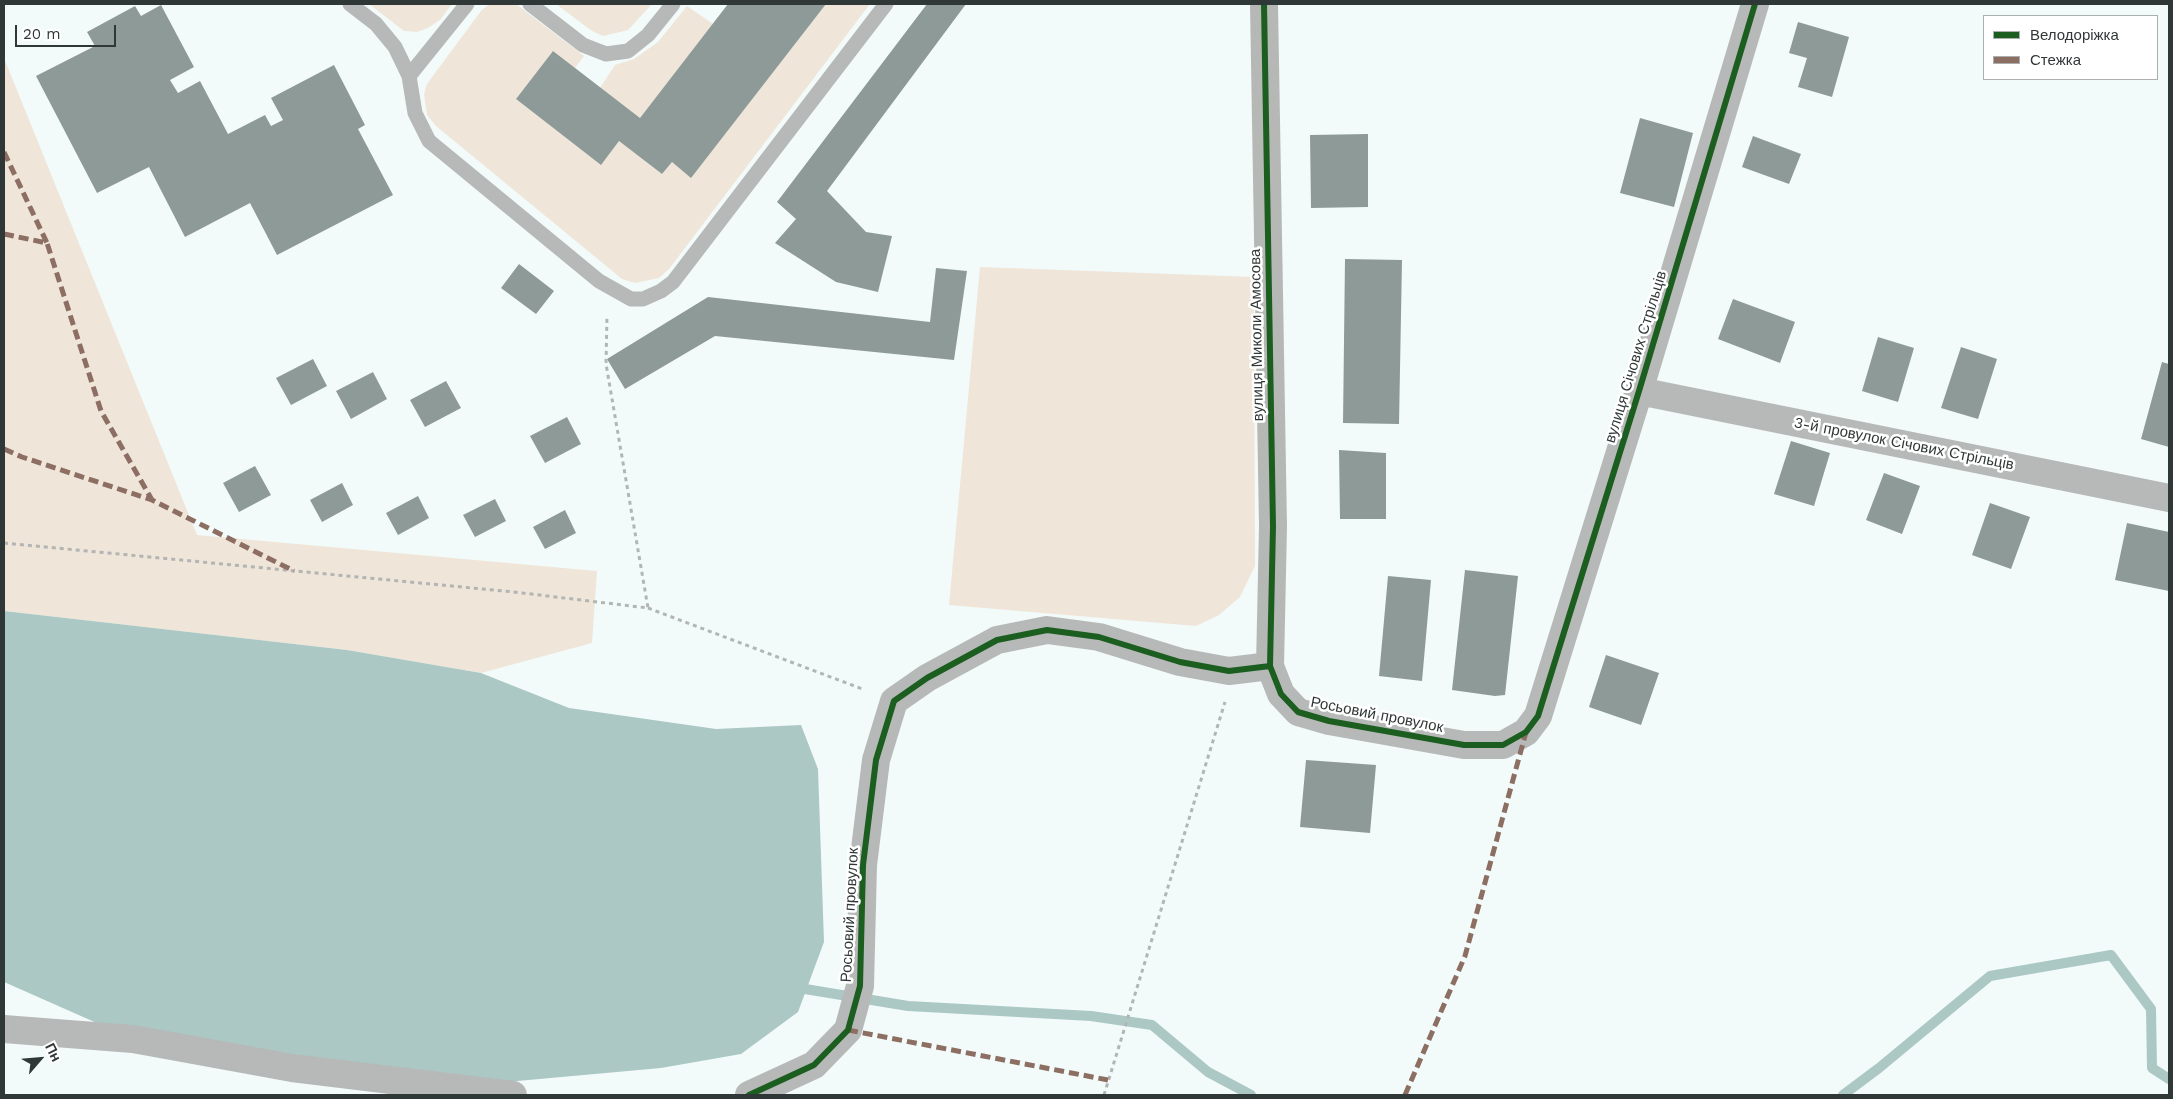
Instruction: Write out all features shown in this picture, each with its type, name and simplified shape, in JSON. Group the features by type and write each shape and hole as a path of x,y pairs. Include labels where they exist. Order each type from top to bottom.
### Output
{"street":[{"name":"вулиця Миколи Амосова","path":"1264,4 1273,526 1270,666"},
{"name":"вулиця Січових Стрільців","path":"1538,716 1639,391 1755,4"},
{"name":"3-й провулок Січових Стрільців","path":"1639,391 2169,498"},
{"path":"894,701 926,678 997,640 1047,630 1100,637 1180,662 1235,670 1270,666"},
{"name":"Росьовий провулок","path":"1270,666 1281,694 1298,712 1329,721 1464,745 1503,745 1526,732 1538,716"},
{"name":"Росьовий провулок","path":"749,1095 814,1065 848,1030 860,986 863,865 876,760 894,701"},
{"path":"4,1029 133,1039 292,1068 514,1095"}],"lane":[{"path":"350,4 376,24 395,47 409,76 415,113 429,141 607,285 630,299 643,300 651,297 673,282 886,4"},
{"path":"409,76 467,4"},
{"path":"530,4 583,45 606,54 628,51 648,34 673,4"}],"path":[{"path":"607,285 606,364 648,608"},
{"path":"4,543 514,592 648,608 894,701"},
{"path":"1104,1095 1235,670"}],"shaded area":[{"path":"369,4 452,4 440,20 428,28 417,32 404,31"},
{"path":"489,4 516,4 584,56 575,68 553,51 516,99 600,164 619,141 662,174 672,162 691,177 826,4 870,4 669,269 659,278 635,283 622,279 436,126 427,115 424,94 427,84 481,11"},
{"path":"556,4 652,4 628,30 603,36 592,31"},
{"path":"687,6 713,24 640,118 600,88 615,65 634,59 658,42"},
{"path":"4,58 197,535 597,571 592,643 481,673 347,650 4,611"},
{"path":"980,267 1254,277 1255,566 1240,597 1219,615 1196,626 949,605"}],"water":[{"path":"4,611 347,650 481,673 569,708 716,729 801,725 818,769 824,942 798,1012 741,1054 661,1068 440,1088 133,1039 4,982"}],"building":[{"path":"728,4 826,4 691,178 672,162 662,174 619,141 601,165 516,99 553,51 640,118"},
{"path":"927,4 966,4 827,191 866,232 892,236 878,292 836,282 775,243 796,219 777,202"},
{"path":"161,5 194,67 170,80 178,93 200,81 228,134 265,115 271,126 283,120 271,98 334,65 365,125 358,129 393,195 277,255 250,203 185,237 149,167 97,193 36,76 95,46 87,32 135,6 141,16"},
{"path":"1798,22 1849,37 1832,97 1798,87 1807,58 1789,53"},
{"path":"1640,118 1693,133 1674,207 1620,193"},
{"path":"1368,134 1368,207 1311,208 1310,135"},
{"path":"1753,136 1801,154 1789,184 1742,167"},
{"path":"1345,259 1402,260 1399,424 1343,423"},
{"path":"519,264 554,291 536,314 501,288"},
{"path":"936,268 967,271 954,360 715,336 625,389 607,359 708,297 930,322"},
{"path":"1733,299 1795,322 1780,363 1718,339"},
{"path":"1878,337 1914,348 1898,402 1862,391"},
{"path":"1961,347 1997,359 1978,419 1941,408"},
{"path":"313,359 327,386 291,405 276,378"},
{"path":"2162,362 2169,364 2169,447 2141,439"},
{"path":"373,372 387,399 351,419 336,391"},
{"path":"446,381 461,408 425,427 410,400"},
{"path":"567,417 581,444 545,463 530,436"},
{"path":"1791,441 1830,453 1814,506 1774,494"},
{"path":"1339,450 1386,453 1386,519 1340,519"},
{"path":"255,466 271,495 239,512 223,483"},
{"path":"1884,473 1920,486 1902,534 1866,520"},
{"path":"342,483 353,505 322,522 310,500"},
{"path":"418,496 429,518 398,535 386,513"},
{"path":"495,499 506,521 475,537 463,515"},
{"path":"1990,503 2030,517 2011,569 1972,555"},
{"path":"565,510 576,533 545,549 533,527"},
{"path":"2127,523 2169,532 2169,591 2115,580"},
{"path":"1465,570 1518,576 1505,695 1495,696 1452,690"},
{"path":"1388,576 1431,580 1422,681 1379,676"},
{"path":"1606,655 1659,673 1641,725 1589,707"},
{"path":"1306,760 1376,765 1370,833 1300,827"}],"waterway":[{"path":"1843,1095 1879,1068 1990,976 2111,955 2151,1009 2152,1068 2169,1079"},
{"path":"793,987 908,1006 1091,1016 1152,1025 1208,1072 1251,1095"}],"marked path":[{"path":"4,152 47,243"},
{"path":"4,234 47,243 101,411 152,500"},
{"path":"4,449 22,457 152,500 294,571"},
{"path":"1405,1095 1465,956 1526,732"},
{"path":"848,1030 1108,1080"}],"cycle path":[{"path":"1264,4 1273,526 1270,666"},
{"path":"749,1095 814,1065 848,1030 860,986 863,865 876,760 894,701 927,678 997,640 1047,630 1099,637 1180,662 1229,671 1270,666 1281,694 1298,712 1329,721 1464,745 1503,745 1526,732 1538,716 1639,391 1755,4"}]}
